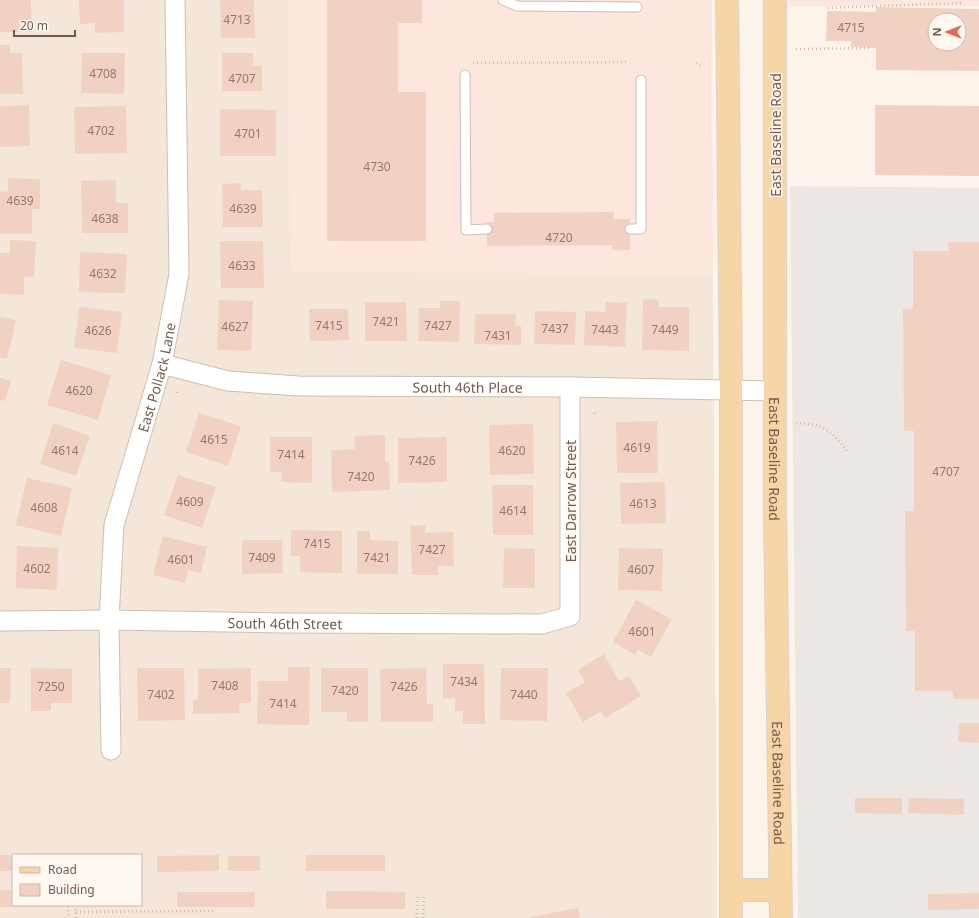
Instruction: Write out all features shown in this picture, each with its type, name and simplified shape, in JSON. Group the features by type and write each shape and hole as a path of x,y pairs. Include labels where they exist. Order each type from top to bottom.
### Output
{"main road":[{"path":"727,0 731,390 731,918"},
{"name":"East Baseline Road","path":"775,0 776,545 781,918"},
{"path":"731,890 780,890"}],"street":[{"name":"East Pollack Lane","path":"111,750 109,620 114,525 162,364 179,274 175,0"},
{"name":"South 46th Place","path":"162,364 228,381 298,386 570,387 775,391"},
{"name":"East Darrow Street","path":"570,387 570,616"},
{"name":"South 46th Street","path":"0,621 109,620 284,623 542,624 570,616"}],"lane":[{"path":"503,0 517,6 637,7"},
{"path":"465,75 466,230 487,229"},
{"path":"630,229 641,229 640,80"}],"path":[{"path":"828,8 961,3 961,0"},
{"path":"793,49 872,48"},
{"path":"468,63 626,62"},
{"path":"696,63 702,67"},
{"path":"795,423 810,424 823,428 834,435 846,451"},
{"path":"417,918 418,896"},
{"path":"423,918 424,896"},
{"path":"66,918 69,917 68,906"},
{"path":"75,906 76,918"},
{"path":"76,912 214,911"}],"shaded area":[{"path":"0,0 288,0 291,271 713,275 717,918 0,918"},
{"path":"288,0 712,0 713,275 290,271"},
{"path":"790,0 979,0 979,6 790,6"},
{"path":"790,186 979,188 979,918 798,918"}],"building":[{"path":"0,0 31,0 32,32 0,32"},
{"path":"79,0 124,0 124,32 95,33 95,23 80,24"},
{"path":"220,0 254,0 255,38 221,38"},
{"path":"327,0 422,0 422,23 398,23 398,92 426,92 426,241 327,241"},
{"path":"876,7 979,9 979,71 876,70 876,48 851,47 851,41 826,41 827,11 876,12"},
{"path":"0,45 10,45 10,53 22,53 23,94 0,94"},
{"path":"82,53 125,53 124,94 81,93"},
{"path":"222,53 253,53 253,66 262,66 262,91 222,91"},
{"path":"29,105 30,146 0,147 0,106"},
{"path":"875,105 979,106 979,176 875,175"},
{"path":"126,106 127,153 75,154 74,107"},
{"path":"220,109 276,110 276,156 220,156"},
{"path":"8,178 40,179 40,209 32,209 32,234 0,234 0,192 8,191"},
{"path":"116,180 116,203 128,203 128,233 82,233 81,181"},
{"path":"241,183 241,190 262,190 263,227 223,227 222,184"},
{"path":"614,212 614,219 630,219 630,250 612,250 612,245 487,246 487,222 494,222 494,213"},
{"path":"10,240 36,241 34,277 24,276 24,295 0,294 0,253 10,253"},
{"path":"220,241 263,241 264,288 221,288"},
{"path":"948,242 979,242 979,699 953,699 953,691 915,691 915,631 906,631 905,511 914,511 914,431 904,431 903,309 913,309 913,251 949,251"},
{"path":"80,252 127,254 125,293 79,292"},
{"path":"643,299 659,300 659,307 689,307 689,351 642,350"},
{"path":"219,300 253,301 251,351 217,350"},
{"path":"440,301 460,301 459,342 418,341 419,308 440,308"},
{"path":"365,302 406,302 407,341 365,341"},
{"path":"606,302 627,303 625,347 584,345 585,311 605,312"},
{"path":"79,307 122,312 117,353 74,348"},
{"path":"309,309 348,309 349,340 310,341"},
{"path":"535,311 576,312 575,345 534,344"},
{"path":"475,314 516,314 515,326 521,326 521,345 474,344"},
{"path":"0,317 16,320 7,359 0,357"},
{"path":"61,360 111,375 98,420 47,405"},
{"path":"0,378 11,381 5,401 0,400"},
{"path":"199,413 241,426 228,466 186,452"},
{"path":"657,421 658,473 617,473 616,422"},
{"path":"53,423 90,436 76,476 40,464"},
{"path":"533,424 534,474 490,475 489,425"},
{"path":"385,435 385,462 389,462 390,490 332,492 331,450 355,449 354,436"},
{"path":"270,437 312,437 312,483 281,482 282,472 270,472"},
{"path":"447,437 447,482 398,483 398,438"},
{"path":"178,475 216,487 202,528 164,515"},
{"path":"27,478 72,488 61,536 16,525"},
{"path":"665,482 666,523 621,524 620,483"},
{"path":"492,485 533,485 533,535 493,535"},
{"path":"425,525 425,533 453,532 454,566 438,566 438,575 412,575 410,526"},
{"path":"291,530 342,531 342,573 300,572 300,556 291,556"},
{"path":"357,531 370,531 370,540 398,541 398,574 357,574"},
{"path":"163,536 207,547 201,573 188,570 185,583 153,575"},
{"path":"242,540 282,540 283,573 242,574"},
{"path":"17,546 58,548 57,590 16,588"},
{"path":"504,548 535,549 535,588 503,588"},
{"path":"619,548 663,549 662,591 618,590"},
{"path":"636,600 672,619 651,657 638,650 635,655 613,642"},
{"path":"604,654 619,681 629,676 641,696 605,718 601,711 583,722 566,693 585,682 578,670"},
{"path":"443,664 484,664 485,724 463,724 463,711 455,711 455,698 443,699"},
{"path":"288,667 310,667 309,725 257,724 258,681 288,681"},
{"path":"0,668 11,668 10,703 0,703"},
{"path":"31,668 72,669 72,703 51,703 51,711 31,711"},
{"path":"137,668 184,668 185,720 138,721"},
{"path":"251,668 251,703 239,703 240,713 193,714 193,700 198,700 198,669"},
{"path":"321,668 368,668 368,722 347,722 347,712 321,712"},
{"path":"426,668 427,704 433,704 433,722 381,722 380,669"},
{"path":"501,668 548,668 547,721 500,720"},
{"path":"959,723 979,723 979,743 958,742"},
{"path":"855,798 902,798 902,814 855,813"},
{"path":"909,798 964,799 964,815 908,813"},
{"path":"0,855 12,855 12,871 0,871"},
{"path":"219,855 219,871 157,872 157,856"},
{"path":"306,855 385,855 385,871 306,871"},
{"path":"228,856 260,856 260,871 228,871"},
{"path":"0,890 12,890 12,906 52,906 52,907 0,907"},
{"path":"326,891 405,892 405,909 326,909"},
{"path":"177,892 255,892 255,907 177,907"},
{"path":"979,893 979,909 928,910 928,894"},
{"path":"578,908 580,918 531,918 531,917"}]}
